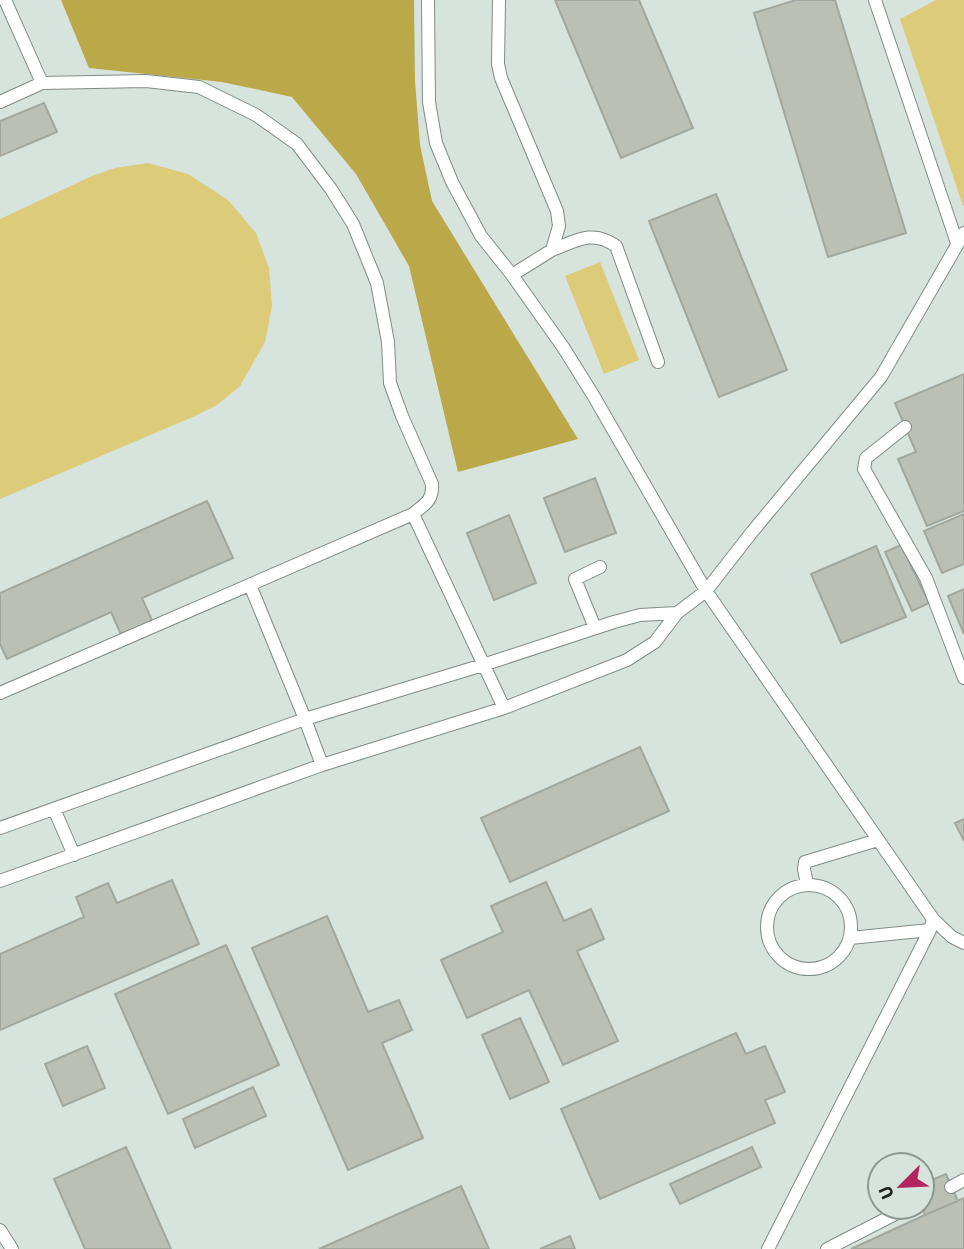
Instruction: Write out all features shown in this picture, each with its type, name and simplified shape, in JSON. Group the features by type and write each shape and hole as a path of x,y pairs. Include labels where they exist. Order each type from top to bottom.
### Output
{"lane":[{"path":"5,0 42,83"},
{"path":"428,0 429,102 436,143 452,182 481,236 513,275 563,347 706,591 878,840 931,925 964,943"},
{"path":"499,0 498,64 501,78 557,211 559,226 552,250"},
{"path":"0,881 322,765 504,708 627,660 655,642 677,613 706,591 881,377 961,238 875,0"},
{"path":"0,102 42,83 146,81 199,87 256,115 297,144 353,224 377,283 388,342 390,383 432,484 433,494 429,502 413,514 0,693"},
{"path":"513,275 552,250 591,237 604,238 616,246 658,362"},
{"path":"905,427 866,458 864,469 926,578 964,678"},
{"path":"413,514 504,708"},
{"path":"595,628 575,579 600,567"},
{"path":"250,585 322,765"},
{"path":"0,828 305,719 640,615 677,613"},
{"path":"54,809 74,855"},
{"path":"807,884 805,862 878,840"},
{"path":"807,884 826,888 842,900 850,918 850,938 842,955 827,966 808,970 790,965 776,954 767,937 767,918 774,901 789,889 807,884"},
{"path":"850,938 931,925"},
{"path":"768,1249 931,925"},
{"path":"951,1186 964,1180"},
{"path":"827,1249 883,1221"},
{"path":"0,1230 12,1249"}],"shaded area":[{"path":"61,0 414,0 415,81 420,145 432,201 578,439 458,472 409,266 356,174 292,97 222,82 89,68"},
{"path":"936,0 964,0 963,206 900,19"},
{"path":"148,163 188,174 228,200 256,233 269,268 272,306 265,342 240,386 217,405 0,499 0,219 92,176 115,168"},
{"path":"600,262 639,360 604,374 565,276"}],"building":[{"path":"555,0 639,0 693,128 621,158"},
{"path":"796,0 835,0 906,233 828,257 754,13"},
{"path":"44,103 57,132 0,156 0,121"},
{"path":"716,194 787,370 719,397 649,221"},
{"path":"964,374 964,511 927,526 898,459 916,452 895,403"},
{"path":"595,478 616,533 565,552 544,498"},
{"path":"207,501 233,558 142,598 154,625 123,639 111,612 7,659 0,644 0,593"},
{"path":"964,514 964,564 942,573 924,531"},
{"path":"509,515 536,583 494,600 467,533"},
{"path":"901,545 929,603 912,611 885,552"},
{"path":"876,546 906,617 841,643 811,574"},
{"path":"964,589 964,634 948,596"},
{"path":"640,747 669,811 510,882 481,818"},
{"path":"964,819 964,841 955,823"},
{"path":"172,880 199,944 0,1030 0,954 84,917 76,897 108,883 117,903"},
{"path":"546,882 564,921 591,909 604,939 577,951 618,1041 563,1065 529,990 467,1018 441,960 503,932 491,906"},
{"path":"327,916 368,1012 399,1000 412,1030 382,1043 423,1138 348,1170 252,948"},
{"path":"226,945 279,1065 168,1114 115,994"},
{"path":"520,1018 549,1082 510,1099 482,1035"},
{"path":"736,1033 746,1054 765,1046 785,1092 765,1100 775,1123 600,1199 561,1109"},
{"path":"87,1046 105,1088 63,1106 45,1064"},
{"path":"253,1087 266,1116 195,1148 183,1119"},
{"path":"126,1147 171,1249 85,1249 54,1179"},
{"path":"752,1147 761,1167 680,1204 670,1184"},
{"path":"946,1174 958,1201 936,1210 936,1178"},
{"path":"461,1186 489,1249 319,1249"},
{"path":"964,1198 964,1249 851,1249 912,1221 936,1221 936,1210"},
{"path":"570,1236 575,1249 540,1249"}]}
